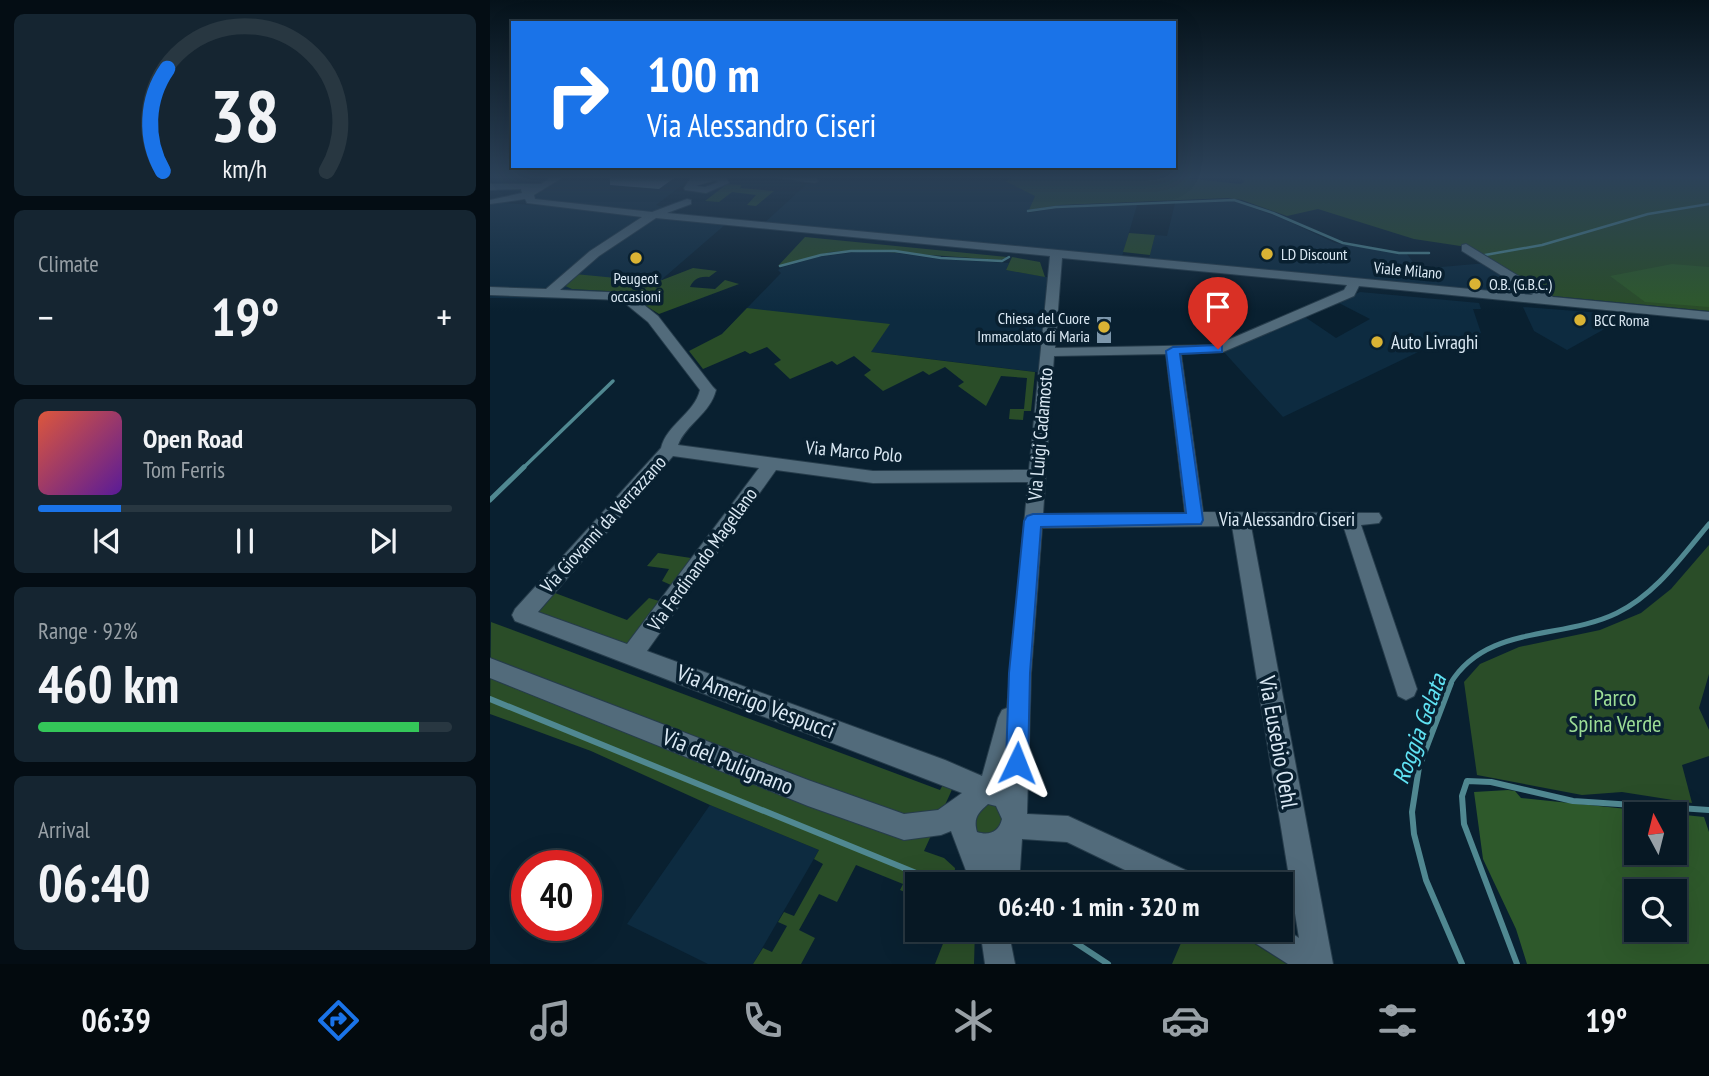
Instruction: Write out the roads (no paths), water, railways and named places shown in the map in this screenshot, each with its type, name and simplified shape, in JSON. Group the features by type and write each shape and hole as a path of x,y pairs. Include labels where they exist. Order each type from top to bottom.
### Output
{"street":[{"path":"549,293 622,235 646,221"},
{"name":"Viale Milano","path":"708,221 1709,316"},
{"path":"1466,248 1550,301"},
{"name":"Via Luigi Cadamosto","path":"1005,872 1013,823 1020,673 1056,254"},
{"path":"1054,279 1075,261 1087,257"},
{"path":"1048,352 1173,351 1225,347 1349,293 1355,283"},
{"name":"Via Giovanni da Verrazzano","path":"490,291 624,296 650,315 706,387 707,398 672,438 669,450 522,615"},
{"path":"1173,351 1195,520"},
{"name":"Via Marco Polo","path":"669,450 873,477 1037,476"},
{"name":"Via Ferdinando Magellano","path":"632,654 772,463"},
{"name":"Via Alessandro Ciseri","path":"1033,521 1373,518"},
{"name":"Via Eusebio Oehl","path":"1240,519 1316,964"},
{"path":"1350,519 1406,688"},
{"name":"Via Amerigo Vespucci","path":"522,615 945,772 988,792"},
{"name":"Via del Pulignano","path":"490,668 892,824 904,827 930,825 967,807"},
{"name":"Via Luigi Cadamosto","path":"988,792 1000,763 1020,673"},
{"path":"981,872 962,825 967,807 980,794 988,792 1004,795 1013,823"},
{"path":"970,842 986,848 995,847 1013,823"},
{"path":"1013,823 1068,830 1158,872"},
{"path":"996,942 1000,964"},
{"path":"1006,942 1007,964"},
{"path":"1280,942 1316,964"}],"waterway":[{"path":"1292,221 1343,243 1399,253 1429,253"},
{"path":"1485,255 1542,245 1624,221"},
{"path":"780,266 821,255 851,251 895,251 941,258 1002,261 1009,257"},
{"path":"522,469 613,381"},
{"path":"490,500 524,467"},
{"name":"Roggia Gelata","path":"1450,684 1465,665 1484,651 1504,642 1596,621 1631,605 1668,573 1709,524"},
{"name":"Roggia Gelata","path":"1451,683 1419,767 1412,812 1414,834 1426,880 1462,964"},
{"path":"490,699 914,872"},
{"path":"1517,964 1464,824 1462,796 1467,781 1491,782 1573,801 1709,810"},
{"name":"Roggia Gelata","path":"1075,942 1108,964"}],"place":[{"name":"LD Discount","path":"1267,254"},
{"name":"Peugeot occasioni","path":"636,258"},
{"name":"O.B. (G.B.C.)","path":"1475,284"},
{"name":"BCC Roma","path":"1580,320"},
{"name":"Chiesa del Cuore Immacolato di Maria","path":"1104,327"},
{"name":"Auto Livraghi","path":"1377,342"}],"park label":[{"name":"Parco Spina Verde","path":"1615,710"}]}
